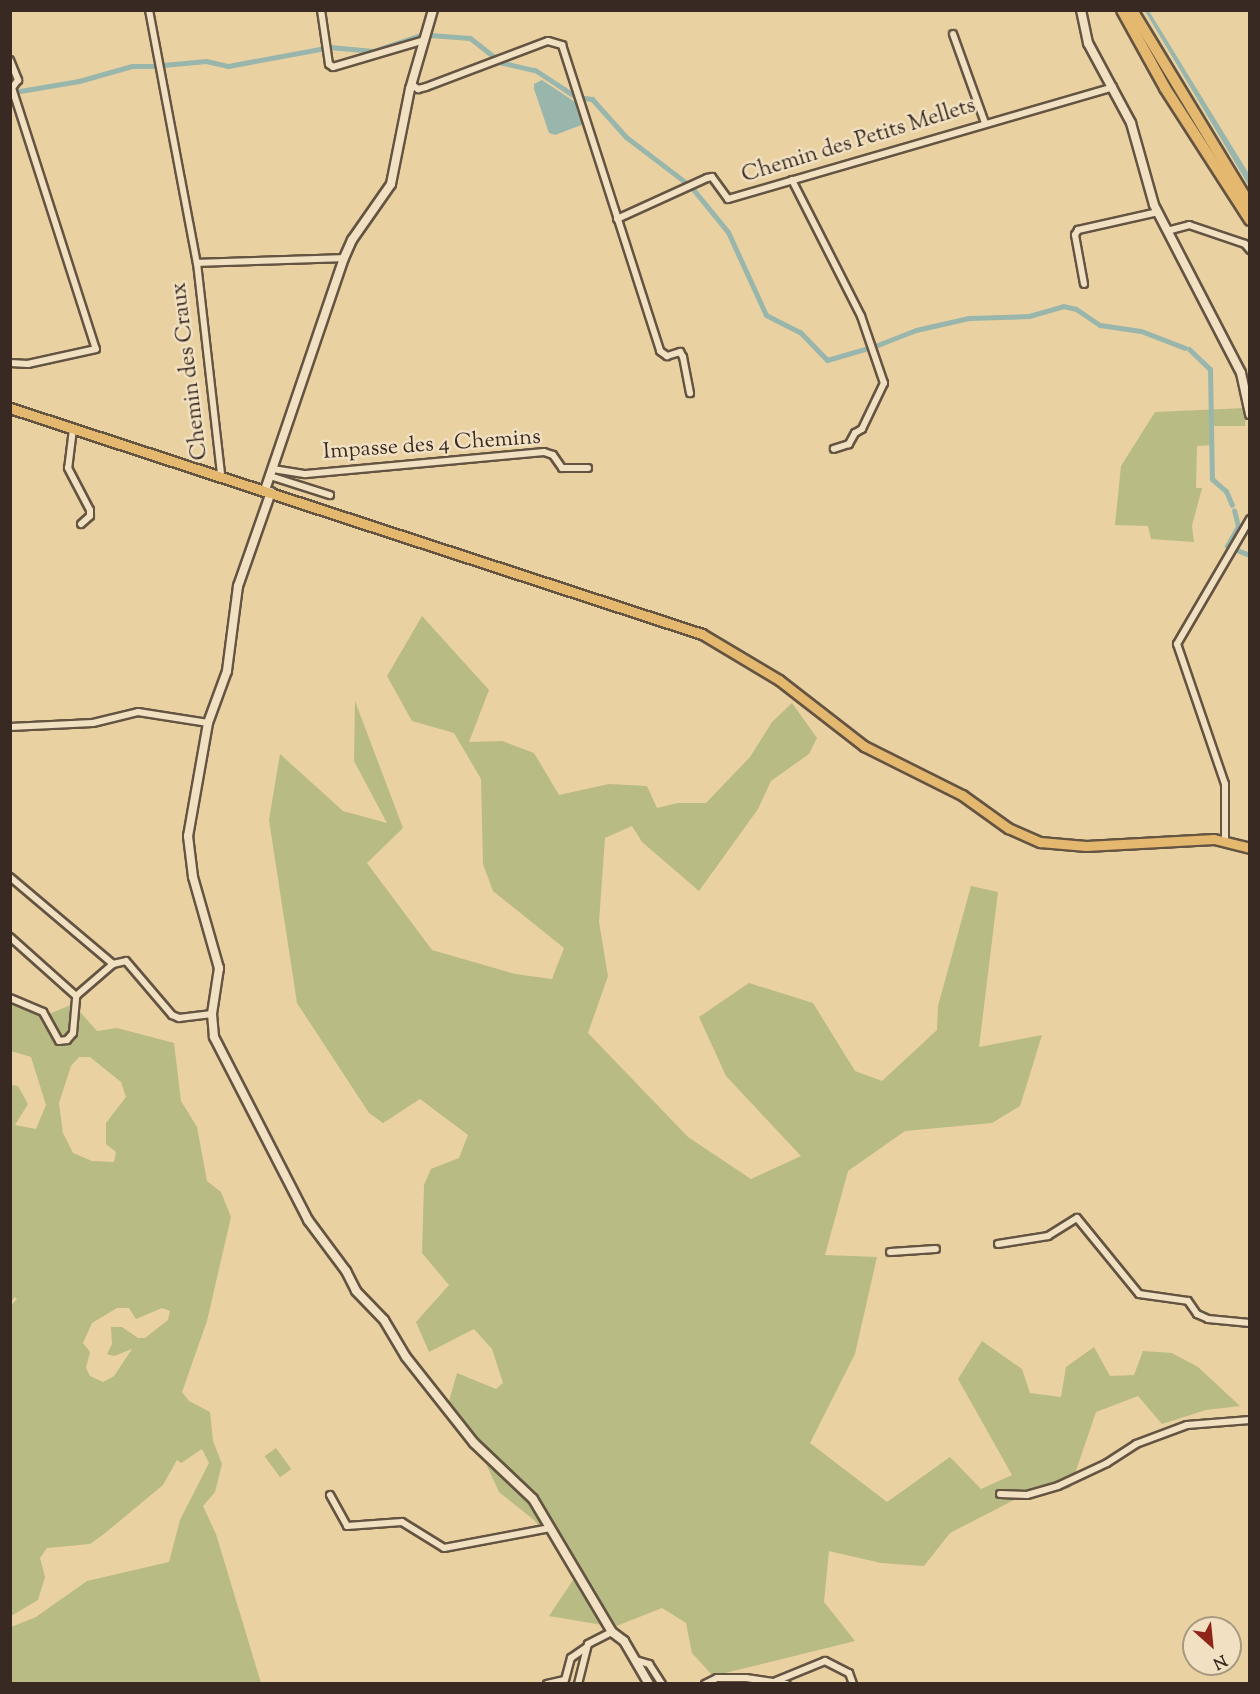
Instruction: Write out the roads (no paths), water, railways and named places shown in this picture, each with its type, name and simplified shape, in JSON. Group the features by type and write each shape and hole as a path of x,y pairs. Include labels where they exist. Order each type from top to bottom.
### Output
{"highway":[{"path":"1122,10 1165,88 1250,220"},
{"path":"1132,10 1250,205"}],"main road":[{"path":"10,408 221,475 702,634 779,680 864,746 962,795 1008,828 1040,842 1086,846 1225,840 1250,848"}],"street":[{"name":"Chemin des Craux","path":"149,10 196,263 221,475"},
{"path":"321,10 333,67 425,40"},
{"path":"433,10 411,84 391,184 352,240 344,258 271,472 268,491 238,586 227,671 208,723 188,852 219,968 212,1014 214,1037 308,1220 346,1270 356,1291 384,1320 437,1397 474,1443 533,1499 612,1632 624,1641 650,1683"},
{"path":"1080,10 1088,43 1131,123 1158,212 1231,351 1247,393 1250,414"},
{"path":"953,34 984,123"},
{"path":"411,84 418,88 426,87 548,41 562,45 660,351 663,355 680,352 690,393"},
{"path":"10,60 18,80 12,88 96,349 28,364 10,363"},
{"name":"Chemin des Petits Mellets","path":"617,219 707,178 712,177 728,199 1113,87"},
{"path":"792,180 861,316 884,383 862,429 855,433 849,444 834,449"},
{"path":"1084,284 1076,235 1078,230 1158,212"},
{"path":"1167,231 1189,225 1245,244 1250,250"},
{"path":"196,263 344,258"},
{"path":"73,429 68,468 90,510 90,516 81,524"},
{"name":"Impasse des 4 Chemins","path":"271,472 306,474 543,452 553,455 562,468 588,468"},
{"path":"271,472 330,495"},
{"path":"1225,840 1225,784 1177,644 1250,519"},
{"path":"10,727 93,723 138,712 208,723"},
{"path":"10,877 113,964"},
{"path":"10,937 76,996"},
{"path":"10,998 43,1012 59,1041 67,1040 73,1033 76,996 113,964 126,961 172,1015 179,1018 212,1014"},
{"path":"998,1244 1048,1236 1077,1218 1139,1294 1188,1301 1197,1314 1208,1319 1250,1323"},
{"path":"890,1252 936,1249"},
{"path":"1000,1494 1027,1495 1058,1486 1107,1463 1136,1444 1187,1425 1250,1420"},
{"path":"330,1495 347,1526 402,1522 444,1548 550,1528"},
{"path":"578,1683 587,1647 591,1640 612,1632"},
{"path":"547,1683 565,1680 570,1658 587,1647"},
{"path":"636,1660 648,1664 662,1683"},
{"path":"776,1682 825,1661 849,1673 853,1683"},
{"path":"705,1683 717,1678 788,1683"}],"water":[{"path":"1145,11 1149,11 1249,174 1249,186"},
{"path":"542,80 578,104 584,124 555,135 549,133 534,89 534,84"}],"waterway":[{"path":"330,47 373,51 424,34"},
{"path":"430,35 470,38 497,59"},
{"path":"163,65 206,61 228,66 325,48"},
{"path":"499,62 535,70 579,99"},
{"path":"14,92 79,81 132,66 158,66"},
{"path":"584,98 592,99 626,137 689,185"},
{"path":"692,188 728,232 766,315 800,332 827,360 872,347"},
{"path":"875,346 916,330 969,318 1029,316 1063,306 1076,309 1100,325 1141,331 1185,348"},
{"path":"1189,349 1210,369 1212,479 1226,491 1232,505"},
{"path":"1227,546 1238,526 1234,510"},
{"path":"1234,549 1250,555"}]}
